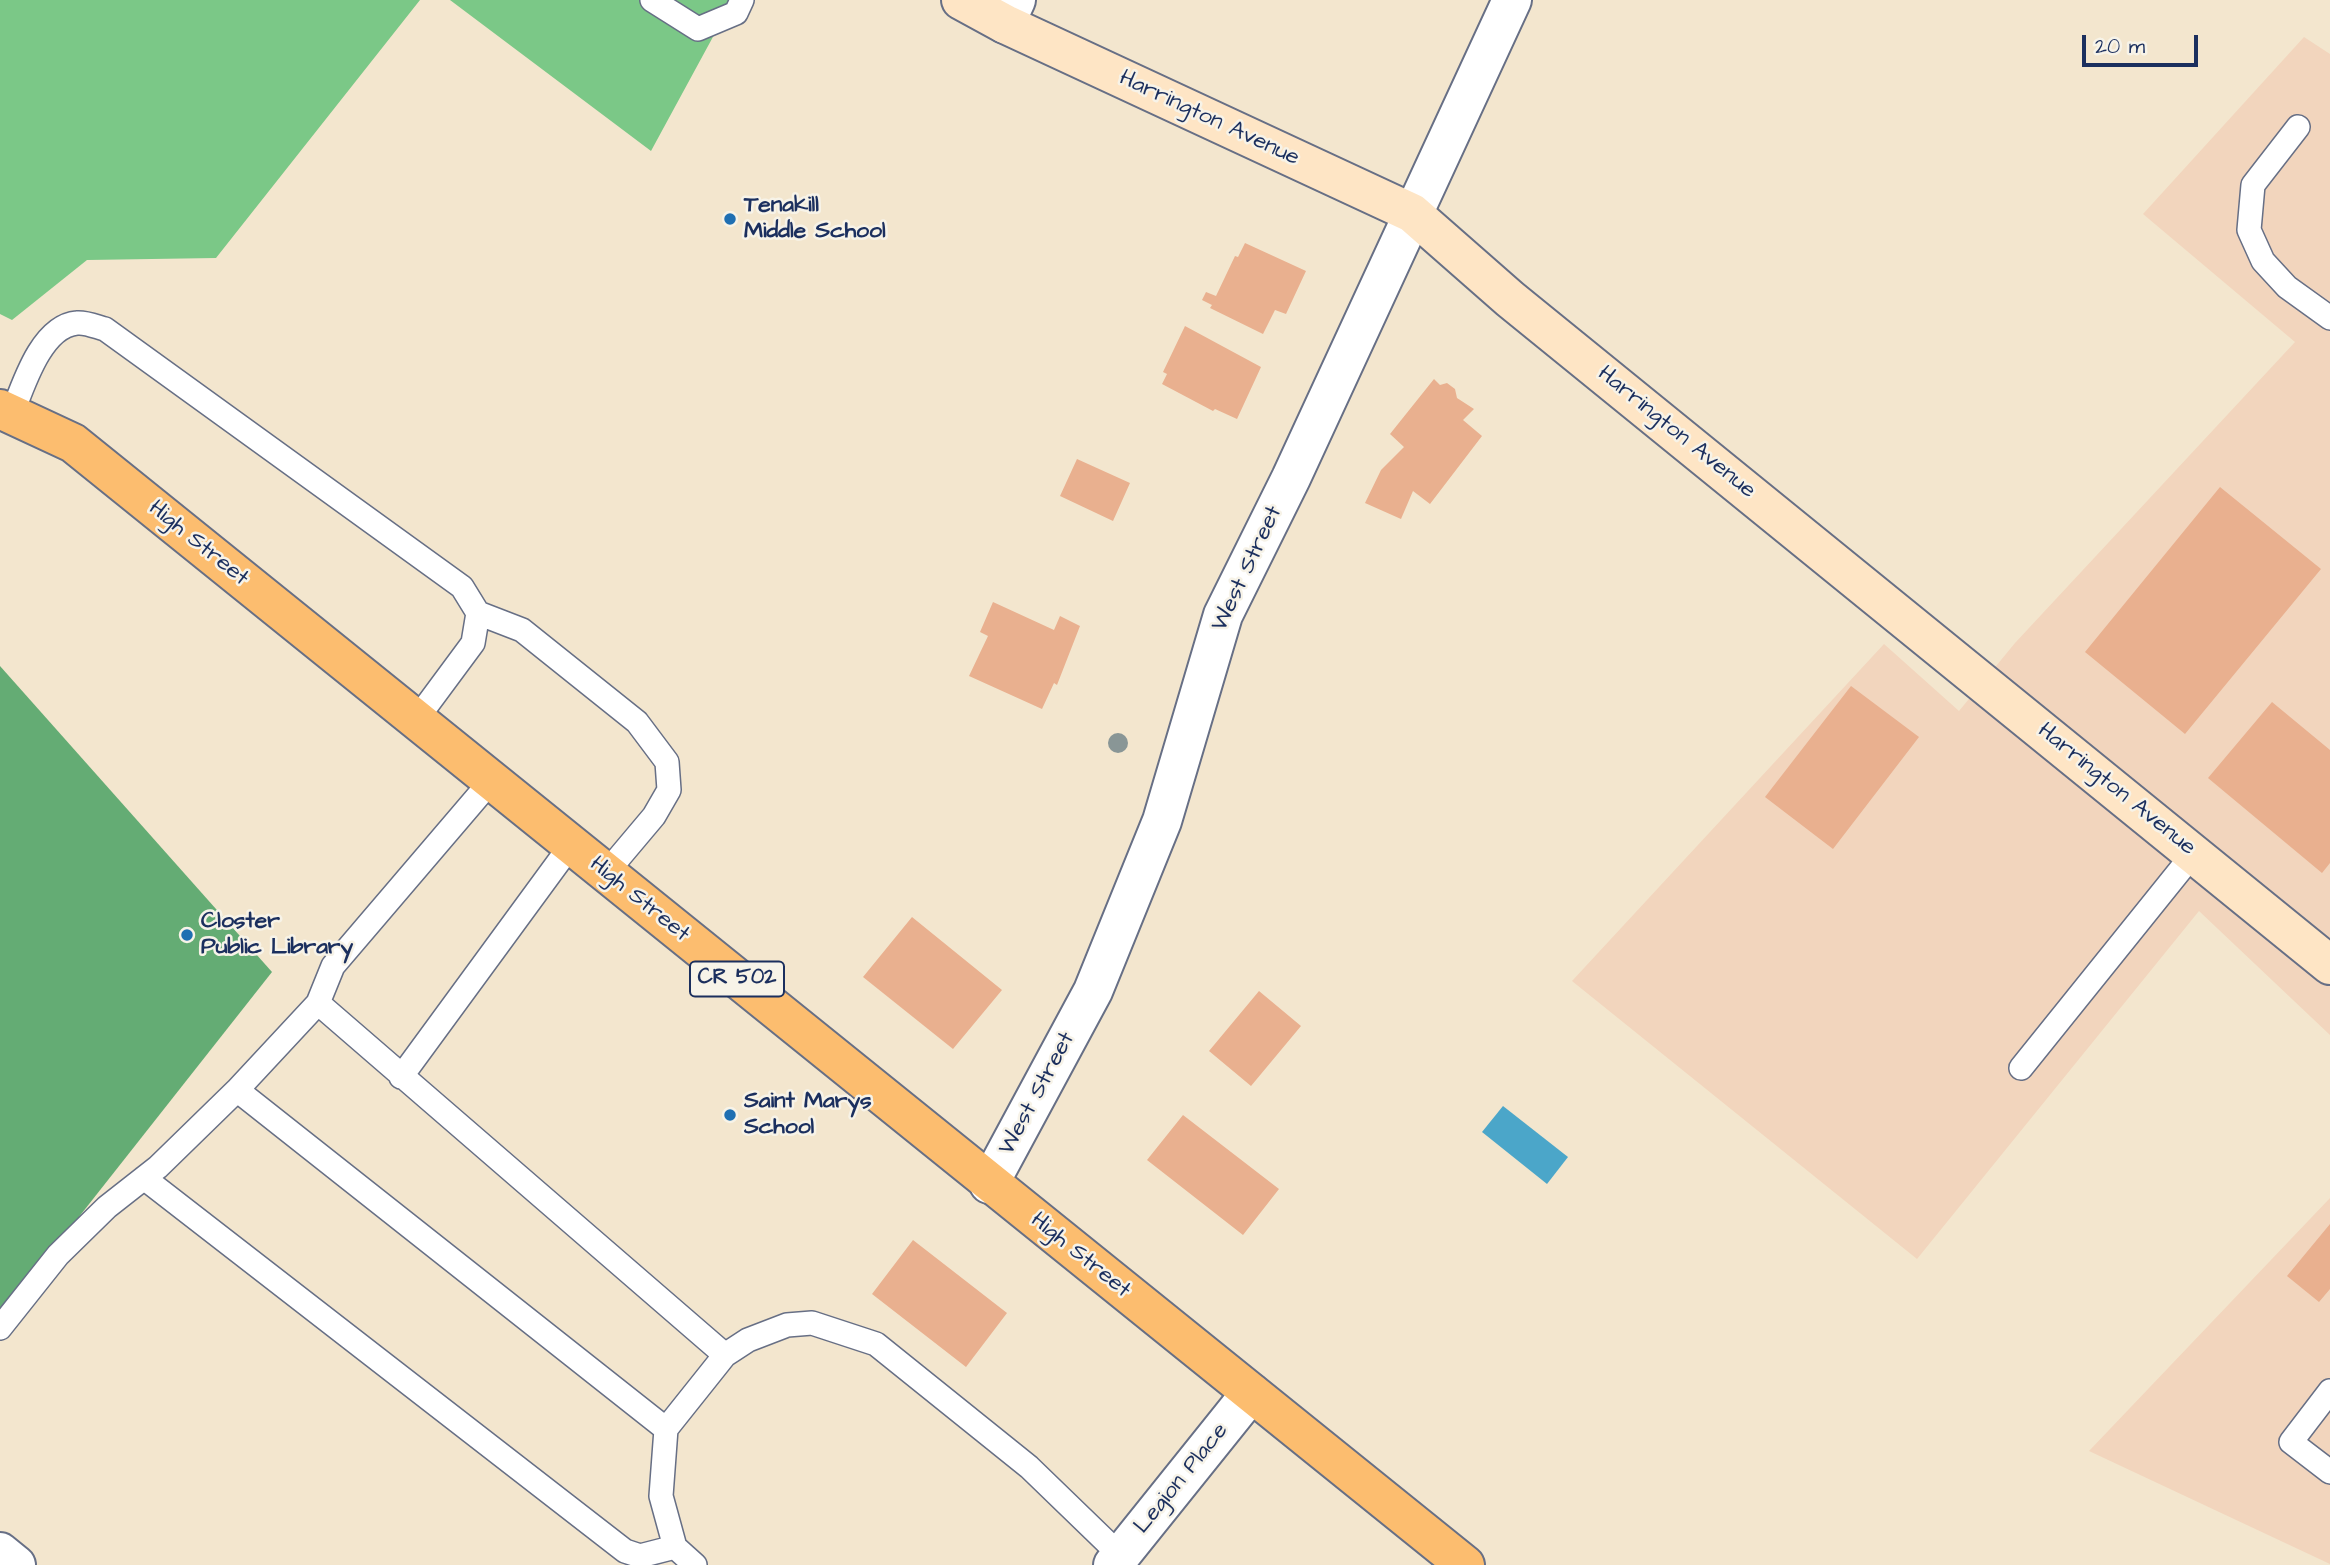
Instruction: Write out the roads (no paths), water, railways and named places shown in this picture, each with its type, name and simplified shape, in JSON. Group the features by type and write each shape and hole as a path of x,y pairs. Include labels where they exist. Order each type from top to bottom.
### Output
{"main road":[{"name":"High Street","path":"6,412 73,443 1465,1565"}],"street":[{"name":"Harrington Avenue","path":"961,0 1010,12 1412,213 1521,308 2330,965"},
{"name":"West Street","path":"989,1184 1093,991 1162,821 1223,615 1291,478 1512,0"},
{"name":"Legion Place","path":"1117,1560 1251,1393"},
{"path":"0,1552 16,1565"}],"lane":[{"path":"652,0 698,29 736,13 742,0"},
{"path":"2298,127 2253,186 2249,230 2263,261 2287,287 2330,318"},
{"path":"6,412 32,363 60,329 78,323 105,329 462,587 478,613 522,630 637,722 667,762 669,790 654,816 606,873"},
{"path":"416,720 473,643 478,613"},
{"path":"0,1328 58,1255 237,1090 318,1003 333,966 491,781"},
{"path":"401,1077 571,845"},
{"path":"2021,1068 2194,853"},
{"path":"318,1003 724,1355"},
{"path":"237,1090 666,1429"},
{"path":"144,1178 625,1551 640,1556 675,1547"},
{"path":"695,1565 675,1547 660,1496 666,1429 724,1355 748,1340 787,1325 812,1323 876,1343 1028,1467 1117,1560"},
{"path":"2330,1391 2291,1441 2330,1472"}],"water":[{"path":"1503,1106 1568,1157 1547,1184 1482,1132"}],"place":[{"name":"Tenakill Middle School","path":"730,219"},
{"name":"Closter Public Library","path":"187,935"},
{"name":"Saint Marys School","path":"730,1115"}]}
